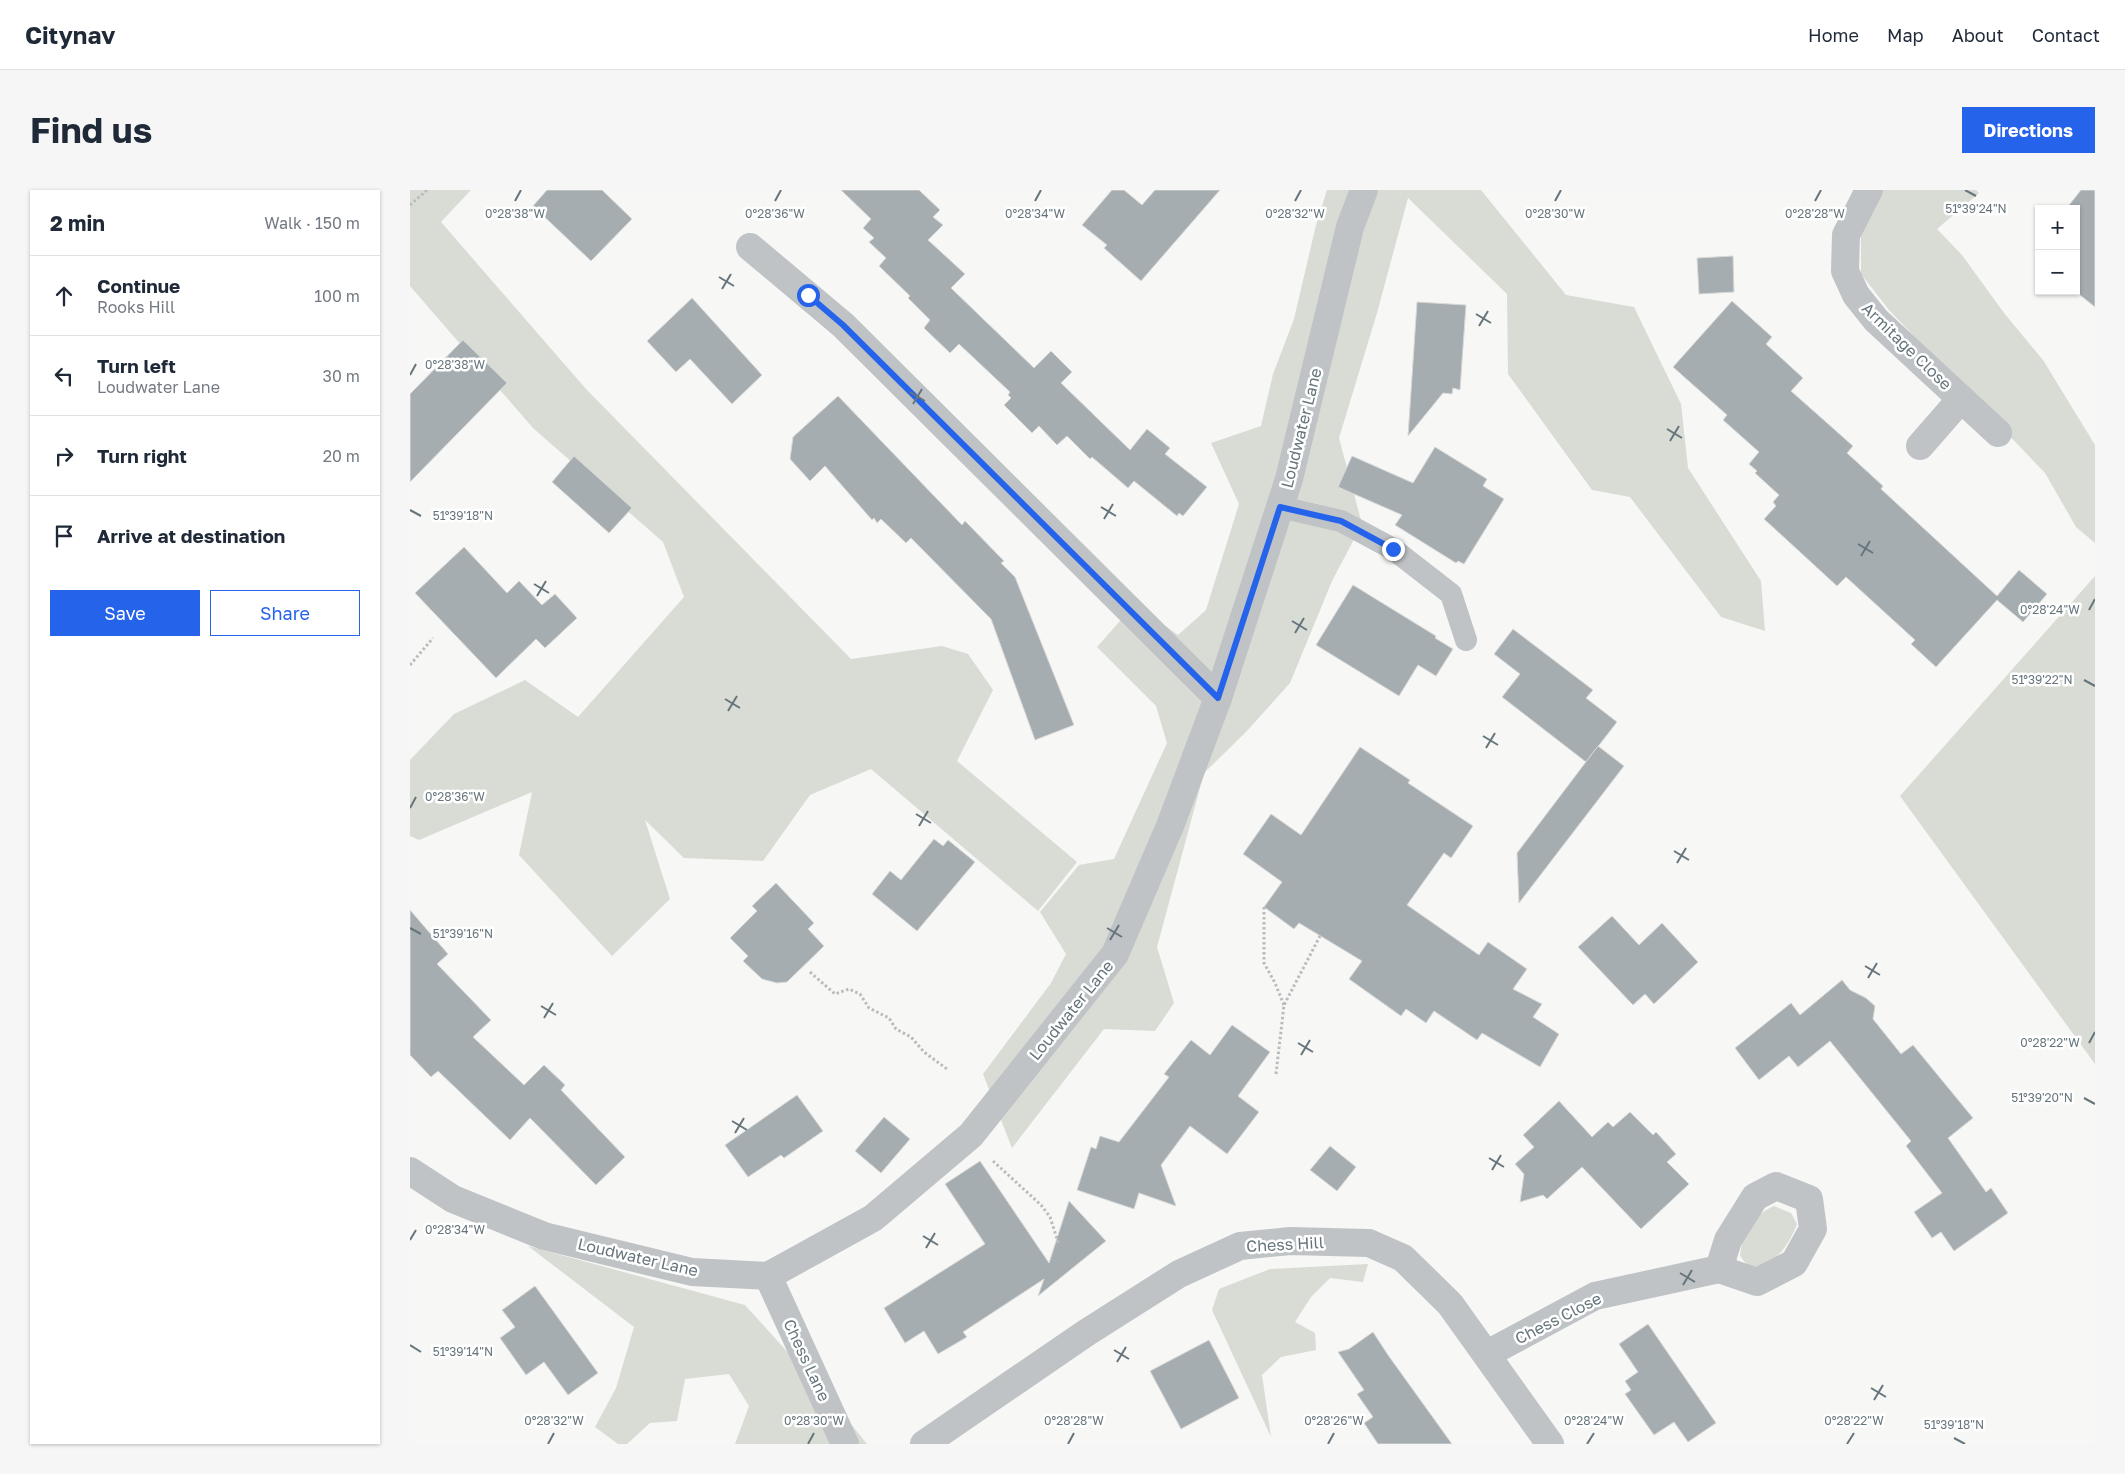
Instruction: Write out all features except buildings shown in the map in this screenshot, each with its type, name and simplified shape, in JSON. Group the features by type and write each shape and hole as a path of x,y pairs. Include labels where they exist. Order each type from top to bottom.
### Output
{"street":[{"name":"Loudwater Lane","path":"410,1171 453,1199 544,1236 692,1272 768,1276 873,1218 971,1136 1115,954 1170,826 1218,698 1289,479 1350,228 1364,190"},
{"name":"Armitage Close","path":"1869,190 1846,235 1845,271 1856,295 1876,320 1998,433"},
{"path":"750,247 843,325 1218,698"},
{"path":"1920,446 1962,399"},
{"name":"Chess Hill","path":"924,1444 1086,1332 1180,1274 1240,1246 1290,1241 1369,1242 1403,1258 1450,1304 1550,1444"},
{"name":"Chess Close","path":"1487,1354 1595,1296 1719,1269"},
{"name":"Chess Lane","path":"768,1276 845,1444"}],"lane":[{"path":"1280,507 1341,521 1393,549 1451,594 1466,640"}],"path":[{"path":"410,205 427,190"},
{"path":"410,665 433,638"},
{"path":"1264,907 1264,963 1284,1005"},
{"path":"1276,1074 1284,1005 1320,936"},
{"path":"810,972 834,994 850,989 860,994 870,1008 889,1018 896,1029 911,1037 924,1052 947,1070"},
{"path":"992,1160 1041,1204 1050,1217 1059,1246"}],"shaded area":[{"path":"410,190 471,190 441,222 586,389 851,659 942,646 968,654 993,690 957,761 1077,862 1038,911 871,769 810,795 763,861 684,858 645,820 670,899 612,956 519,855 532,792 419,840 410,836 410,760 454,714 525,680 578,717 684,597 663,542 533,428 410,286"},
{"path":"1327,190 1481,190 1566,295 1634,307 1681,404 1688,468 1761,581 1765,631 1721,617 1630,497 1592,490 1508,374 1507,294 1408,198 1377,313 1339,438 1362,524 1332,581 1290,683 1246,732 1204,773 1157,947 1174,1003 1155,1031 1104,1029 1012,1148 983,1074 1051,983 1066,954 1040,912 1079,865 1114,859 1167,743 1156,706 1097,647 1135,604 1178,635 1206,610 1239,504 1211,443 1261,426 1273,374 1294,319 1316,225"},
{"path":"1883,190 1976,190 1979,193 1937,229 1962,255 2004,313 2043,360 2095,445 2095,543 2076,527 2045,473 1889,310 1861,274 1861,225"},
{"path":"2095,576 2095,1064 1900,796"},
{"path":"1774,1206 1791,1213 1797,1224 1783,1250 1760,1270 1748,1266 1740,1256 1741,1248 1750,1226 1760,1214"},
{"path":"528,1246 745,1305 838,1408 867,1444 735,1444 749,1406 729,1374 685,1379 677,1421 650,1423 627,1444 618,1444 595,1427 616,1388 634,1327"},
{"path":"1368,1264 1363,1282 1330,1278 1311,1297 1295,1322 1315,1333 1316,1350 1281,1357 1262,1375 1271,1437 1212,1310 1219,1289 1270,1269"}],"route":[{"path":"808,295 843,325 1218,698 1280,507 1341,521 1393,549"}]}
